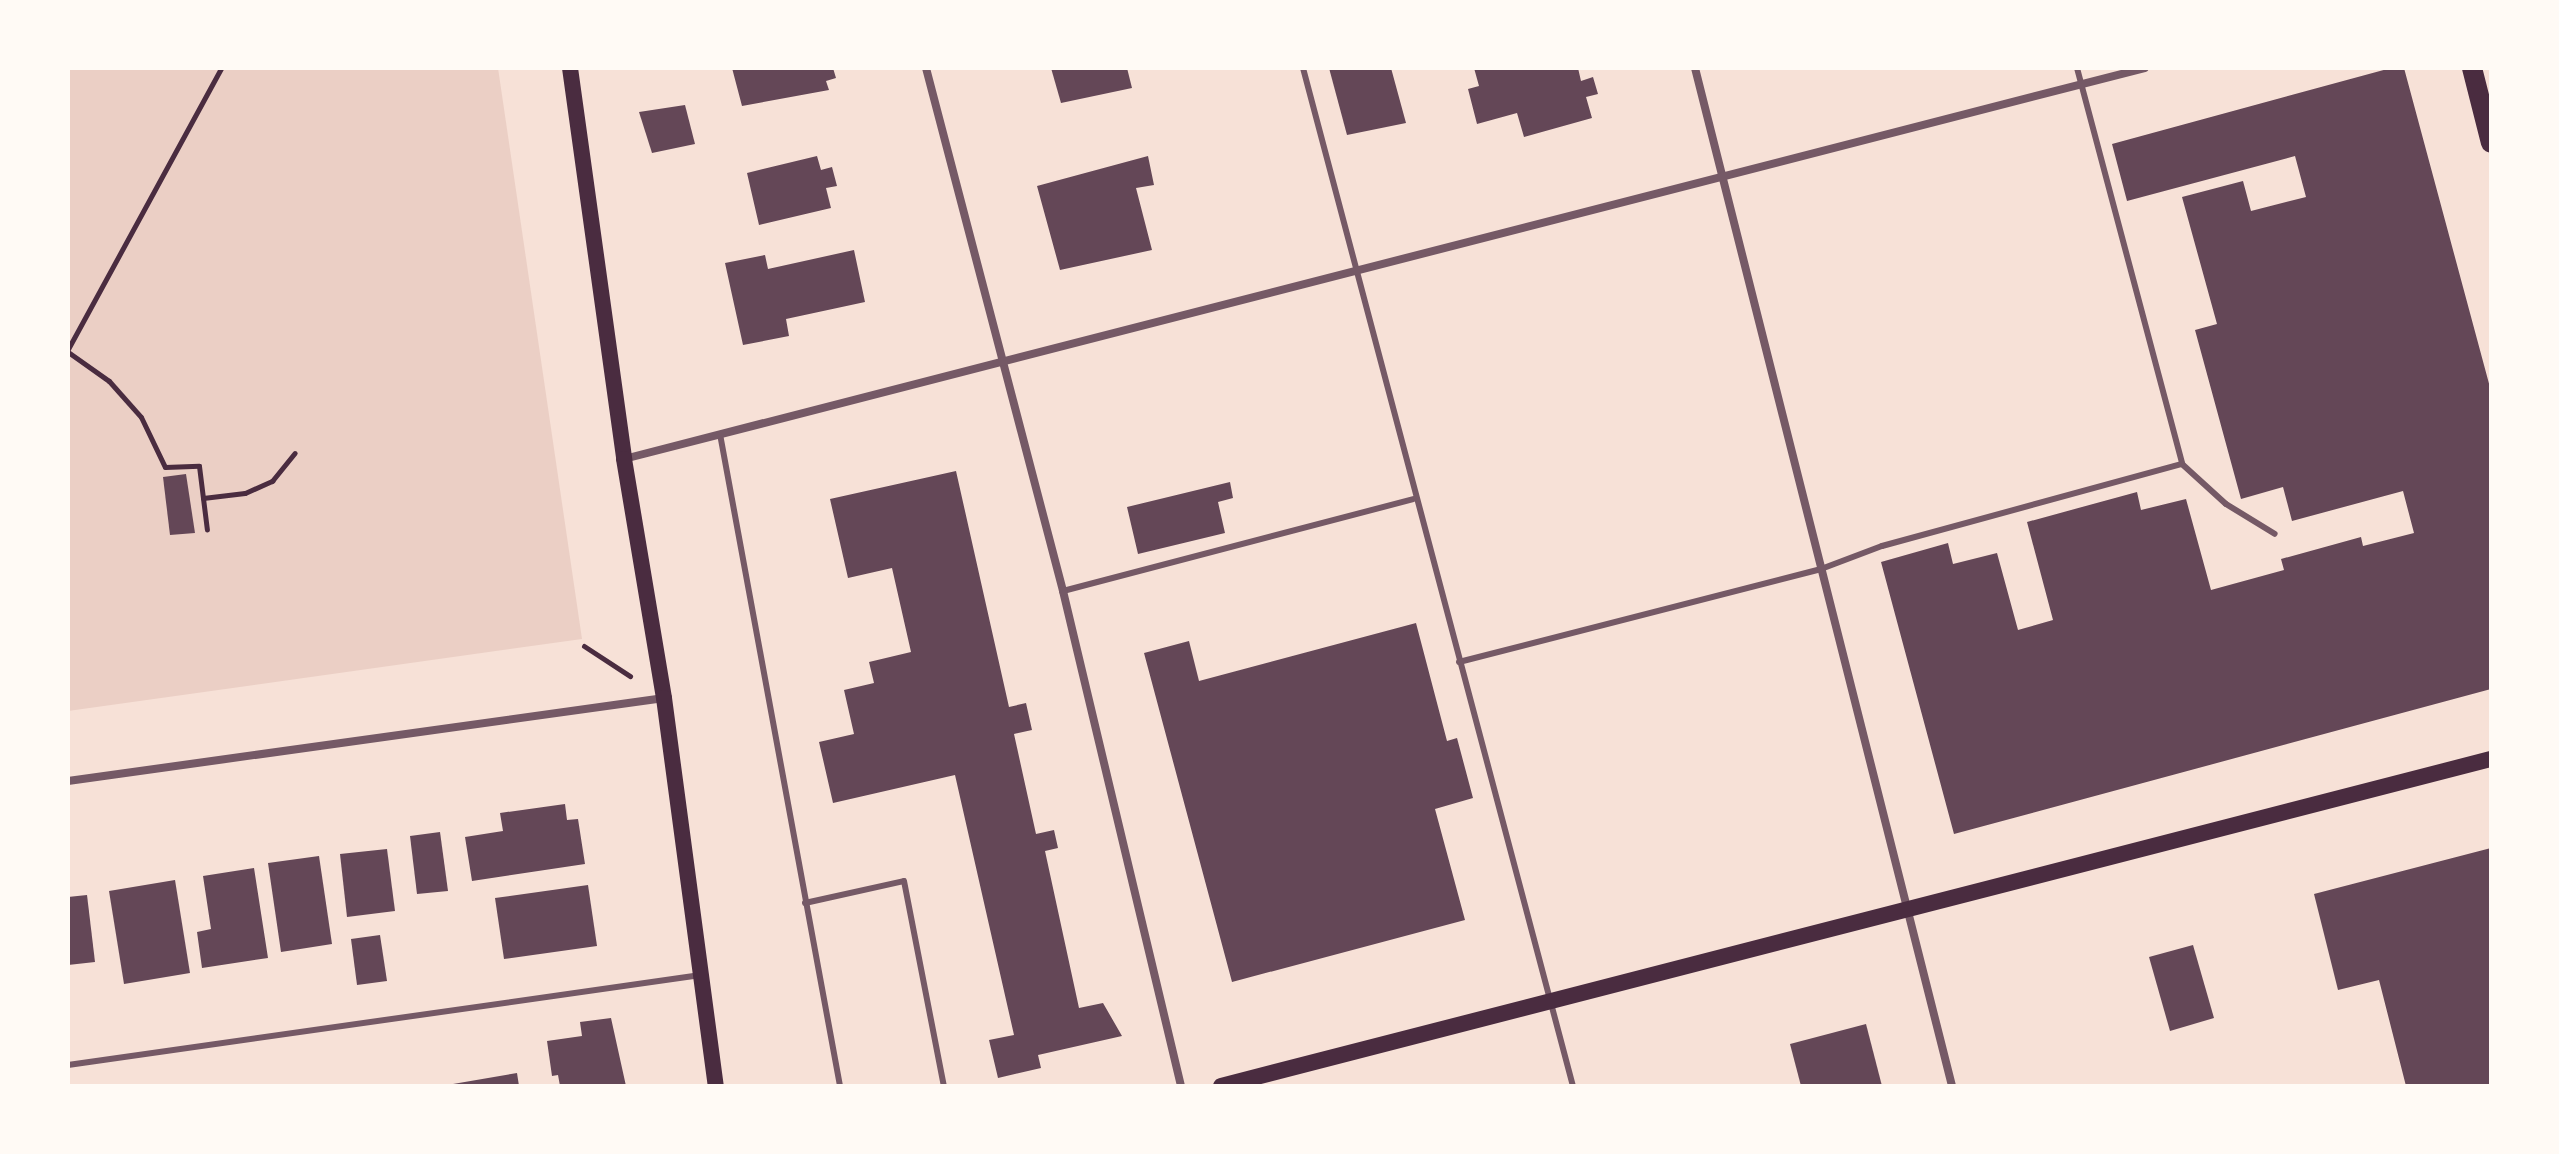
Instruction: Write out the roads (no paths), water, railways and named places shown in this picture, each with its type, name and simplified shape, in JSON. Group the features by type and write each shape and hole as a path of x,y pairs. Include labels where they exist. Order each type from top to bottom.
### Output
{"main road":[{"path":"570,68 624,459 664,698 716,1086"},
{"path":"2472,68 2491,143"},
{"path":"1221,1086 1906,907 2491,759"}],"street":[{"path":"926,68 1063,591 1181,1086"},
{"path":"1695,68 1952,1086"},
{"path":"624,459 2145,68"},
{"path":"68,781 664,698"}],"lane":[{"path":"1303,68 1413,499 1573,1086"},
{"path":"2077,68 2182,464 2226,504 2275,534"},
{"path":"720,434 840,1086"},
{"path":"1459,662 1821,569 1882,546 2182,464"},
{"path":"1063,591 1413,499"},
{"path":"805,903 904,881 944,1086"},
{"path":"68,1065 701,975"}]}
